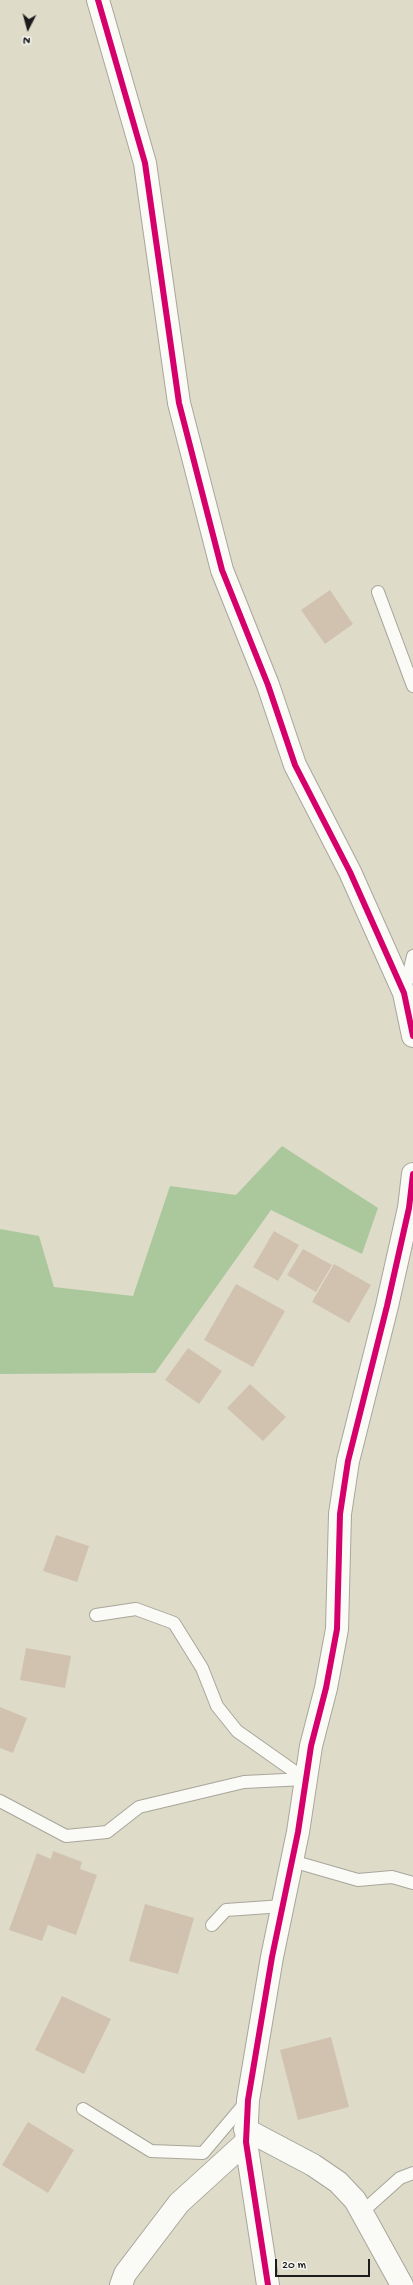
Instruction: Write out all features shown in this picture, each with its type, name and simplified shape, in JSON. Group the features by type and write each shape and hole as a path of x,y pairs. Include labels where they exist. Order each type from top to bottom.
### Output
{"street":[{"path":"98,0 145,163 179,403 222,570 268,685 295,765 350,872 404,993 413,1036"},
{"path":"268,2285 246,2136 248,2100 292,1861 311,1746 326,1688 337,1629 340,1514 348,1461 387,1306 409,1208 413,1174"},
{"path":"246,2136 313,2165 338,2182 355,2200 402,2285"},
{"path":"120,2285 125,2274 179,2203 246,2136"}],"lane":[{"path":"378,592 413,686"},
{"path":"404,993 413,956"},
{"path":"96,1615 136,1609 174,1623 202,1668 217,1706 237,1731 306,1779"},
{"path":"0,1801 66,1836 107,1832 140,1807 154,1803 244,1782 306,1779"},
{"path":"292,1861 358,1880 392,1877 413,1882"},
{"path":"212,1925 226,1910 283,1906"},
{"path":"83,2109 151,2150 203,2153 248,2100"},
{"path":"362,2212 400,2178 413,2173"}],"green space":[{"path":"282,1146 378,1208 362,1254 271,1210 155,1373 0,1374 0,1229 39,1236 54,1287 133,1296 170,1186 236,1195"}],"building":[{"path":"330,590 353,624 325,644 301,610"},
{"path":"274,1231 299,1245 278,1281 253,1267"},
{"path":"303,1249 332,1265 316,1292 287,1275"},
{"path":"334,1264 371,1285 349,1323 312,1302"},
{"path":"236,1284 285,1311 253,1367 204,1340"},
{"path":"188,1348 222,1371 199,1404 165,1380"},
{"path":"250,1384 286,1417 263,1441 227,1408"},
{"path":"56,1535 89,1546 77,1582 43,1571"},
{"path":"26,1648 71,1656 65,1688 20,1680"},
{"path":"0,1707 27,1718 13,1753 0,1748"},
{"path":"53,1851 82,1862 80,1869 97,1875 76,1935 48,1925 42,1941 9,1930 37,1853 51,1859"},
{"path":"145,1904 194,1918 178,1974 129,1961"},
{"path":"62,1996 111,2019 84,2074 35,2050"},
{"path":"331,2037 349,2107 298,2120 280,2050"},
{"path":"28,2122 74,2150 48,2193 2,2165"}],"cycle path":[{"path":"98,0 145,163 179,403 222,570 268,685 295,765 350,872 404,993 413,1036"},
{"path":"268,2285 246,2142 248,2100 272,1957 298,1832 311,1746 326,1688 337,1629 340,1514 348,1461 387,1306 409,1208 413,1174"}]}
